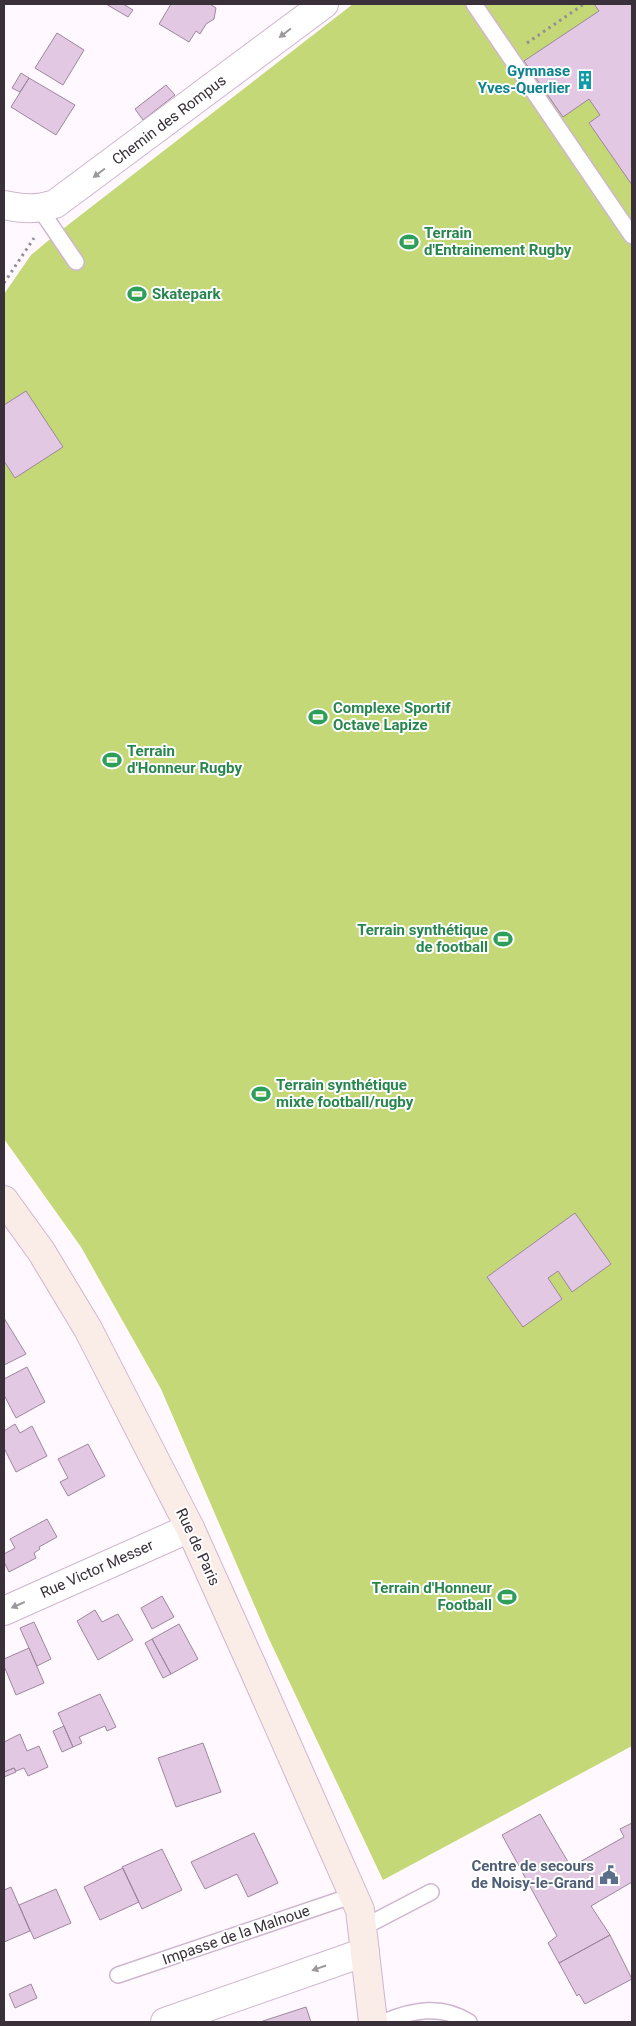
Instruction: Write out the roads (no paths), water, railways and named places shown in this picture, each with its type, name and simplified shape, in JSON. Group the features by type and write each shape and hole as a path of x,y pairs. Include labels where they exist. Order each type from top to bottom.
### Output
{"main road":[{"name":"Rue de Paris","path":"4,1200 40,1251 88,1329 190,1528 360,1921 374,2022"}],"street":[{"name":"Chemin des Rompus","path":"24,208 55,204 324,4"},
{"name":"Rue Victor Messer","path":"4,1611 190,1528"},
{"path":"165,2022 360,1921"}],"lane":[{"path":"474,4 632,236"},
{"path":"24,208 76,262"},
{"name":"Impasse de la Malnoue","path":"118,1975 360,1921 431,1892"},
{"path":"384,2022 421,2010 442,2012 469,2022"}],"place":[{"name":"Gymnase Yves-Querlier","path":"585,80"},
{"name":"Terrain d'Entrainement Rugby","path":"409,242"},
{"name":"Skatepark","path":"137,294"},
{"name":"Complexe Sportif Octave Lapize","path":"318,717"},
{"name":"Terrain d'Honneur Rugby","path":"112,760"},
{"name":"Terrain synthétique de football","path":"503,939"},
{"name":"Terrain synthétique mixte football/rugby","path":"261,1094"},
{"name":"Terrain d'Honneur Football","path":"507,1597"},
{"name":"Centre de secours de Noisy-le-Grand","path":"609,1875"}]}
